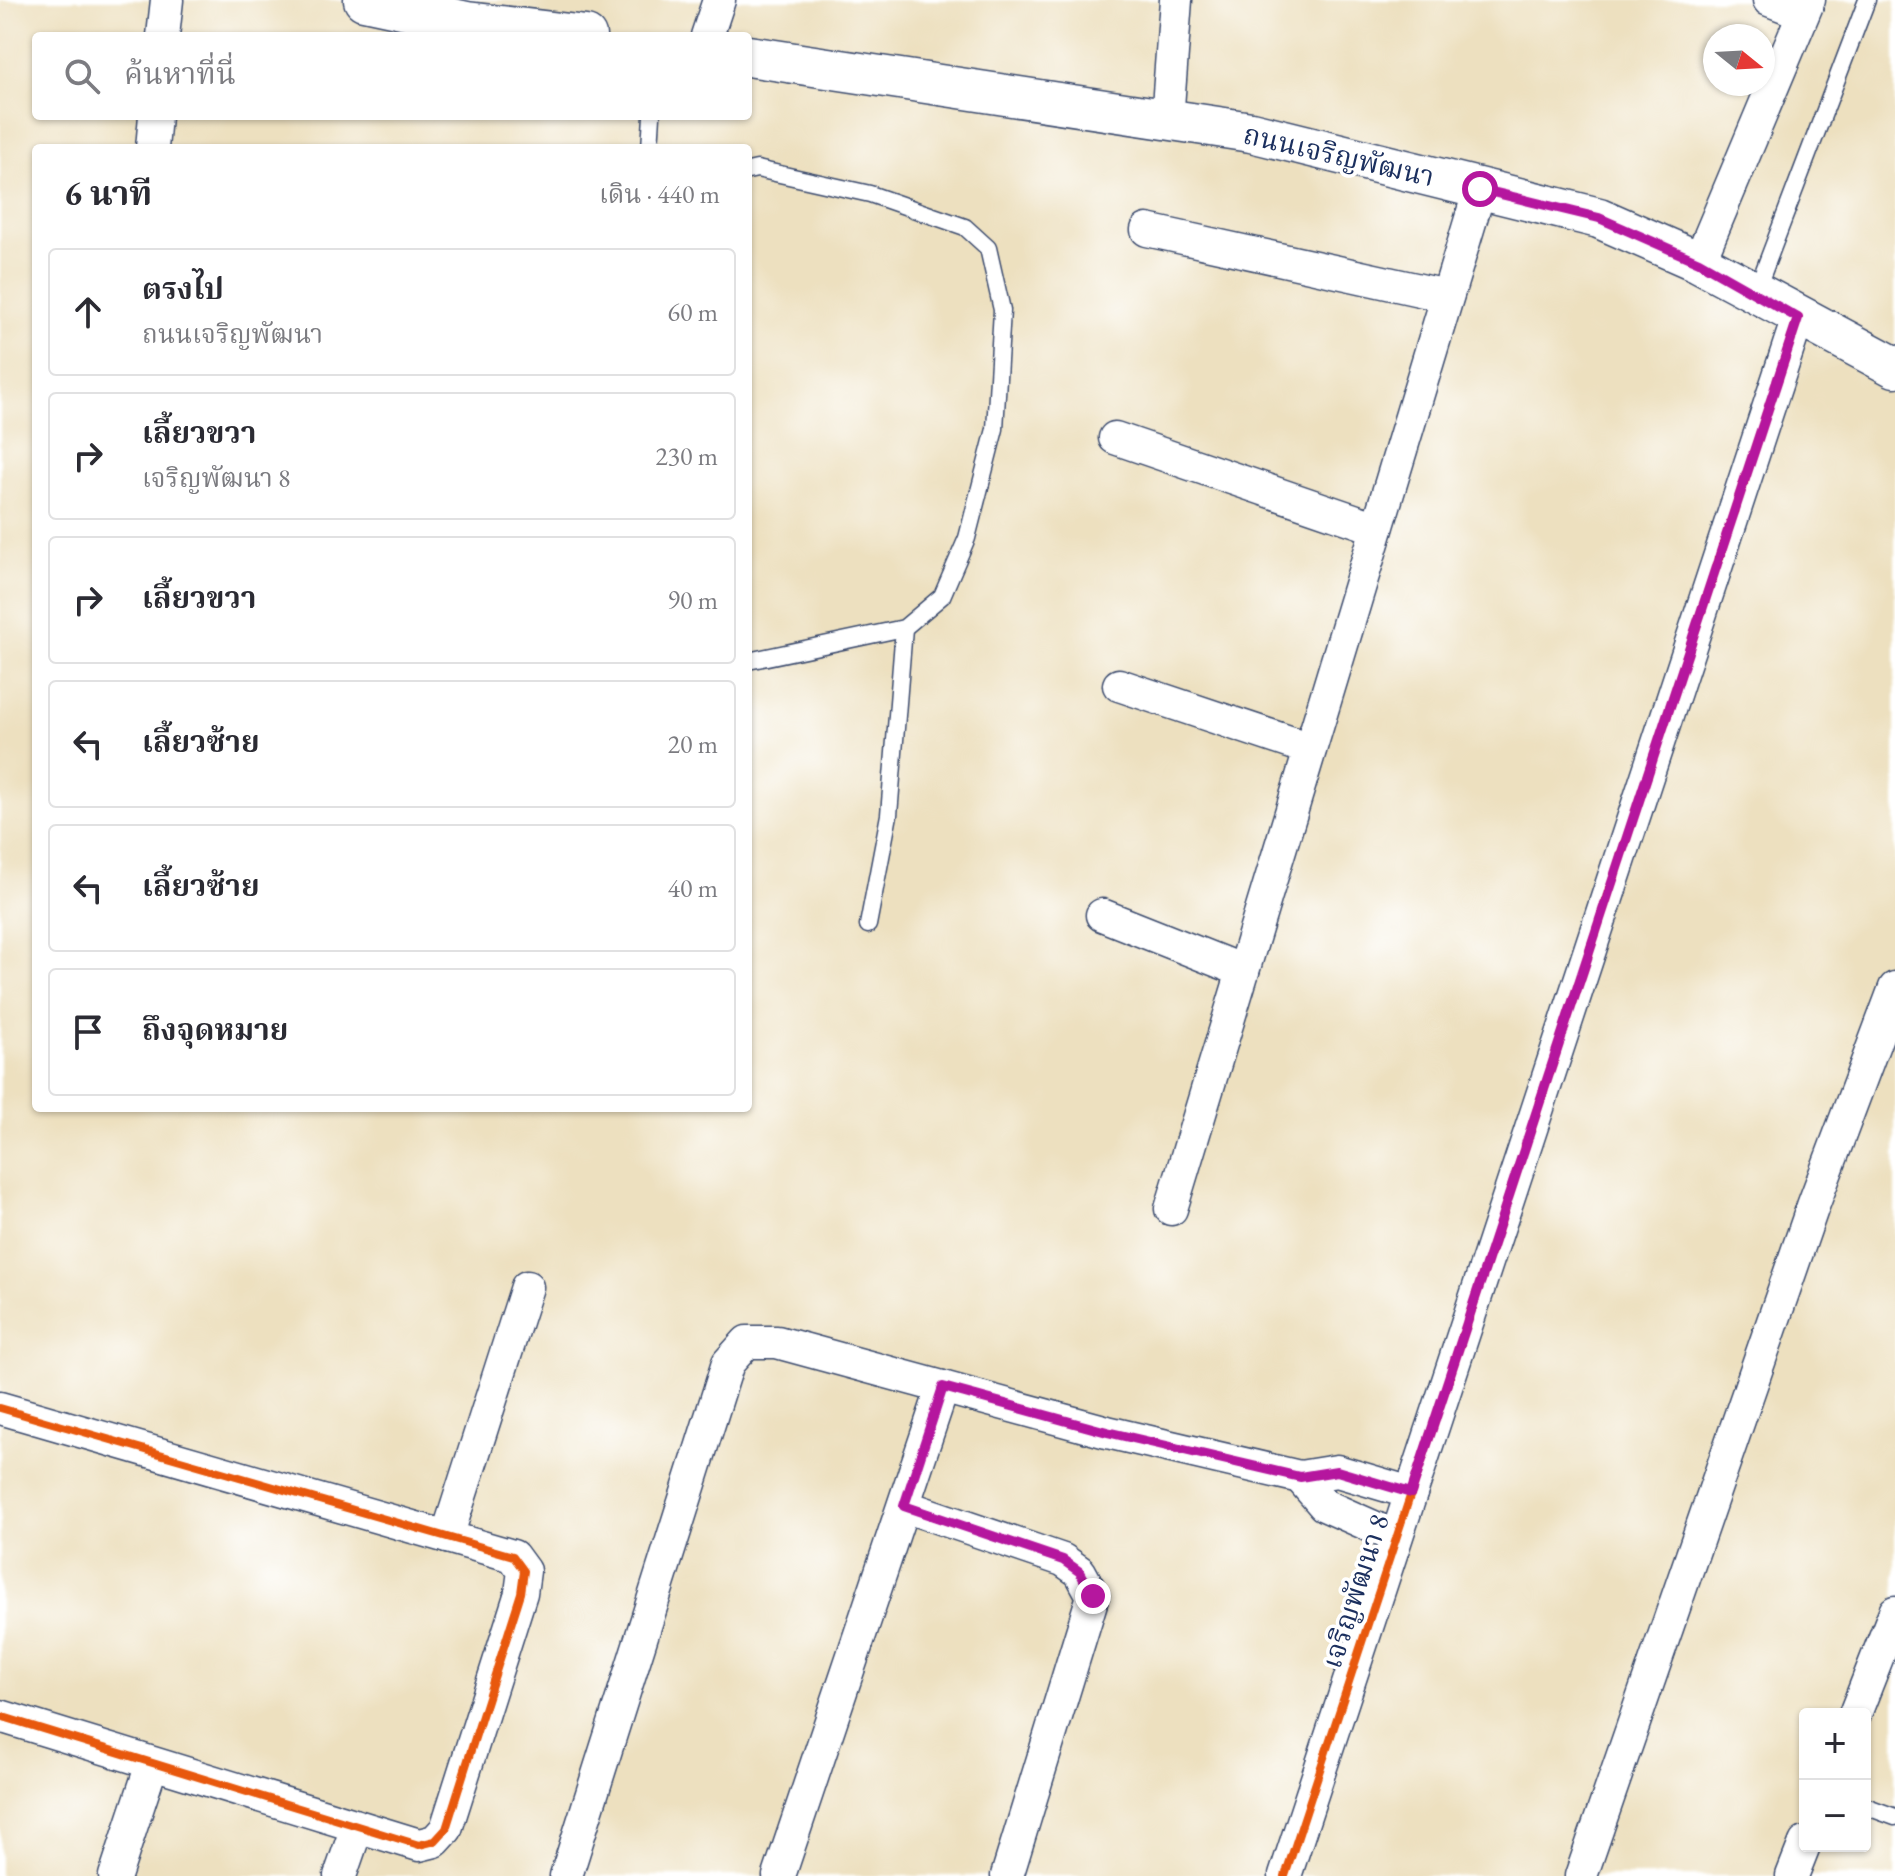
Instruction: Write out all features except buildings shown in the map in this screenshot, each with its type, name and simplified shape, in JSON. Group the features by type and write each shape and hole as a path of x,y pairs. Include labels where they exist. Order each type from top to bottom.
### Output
{"street":[{"path":"163,32 167,0"},
{"path":"367,0 470,11 567,32"},
{"path":"708,32 719,0"},
{"path":"1167,120 1176,0"},
{"path":"1699,262 1806,6 1769,0"},
{"name":"ถนนเจริญพัฒนา","path":"752,57 1251,132 1599,218 1699,262 1798,318 1895,367"},
{"path":"152,144 155,120"},
{"path":"1171,1209 1480,189"},
{"path":"1147,230 1447,296"},
{"name":"เจริญพัฒนา 8","path":"1285,1876 1798,318"},
{"path":"1115,438 1377,528"},
{"path":"1119,685 1310,749"},
{"path":"1102,915 1243,971"},
{"path":"1581,1876 1813,1206 1895,988"},
{"path":"447,1537 527,1287"},
{"path":"566,1876 728,1363 747,1342 777,1342 1107,1432 1300,1477 1337,1471 1411,1493"},
{"path":"779,1876 943,1387"},
{"path":"0,1408 513,1556 524,1571 521,1593 446,1829 435,1841 419,1845 0,1716"},
{"path":"1300,1477 1324,1505 1396,1537"},
{"path":"904,1506 1063,1560 1080,1572 1093,1596 1007,1876"},
{"path":"1857,1708 1895,1612"},
{"path":"115,1876 152,1764"},
{"path":"340,1876 357,1827"},
{"path":"1792,1876 1801,1852"}],"lane":[{"path":"1755,294 1867,0"},
{"path":"650,144 652,120"},
{"path":"752,170 870,194 965,227 988,248 1002,310 995,429 967,538 942,596 904,628 752,660"},
{"path":"868,925 889,815 904,628"},
{"path":"1871,1808 1895,1817"}],"cycle path":[{"path":"1285,1876 1798,318"},
{"path":"0,1408 513,1556 524,1571 521,1593 446,1829 435,1841 419,1845 0,1716"}],"route":[{"path":"1093,1596 1080,1572 1063,1560 904,1506 943,1387 1107,1432 1300,1477 1337,1471 1411,1493 1798,318 1699,262 1599,218 1480,189"}]}
